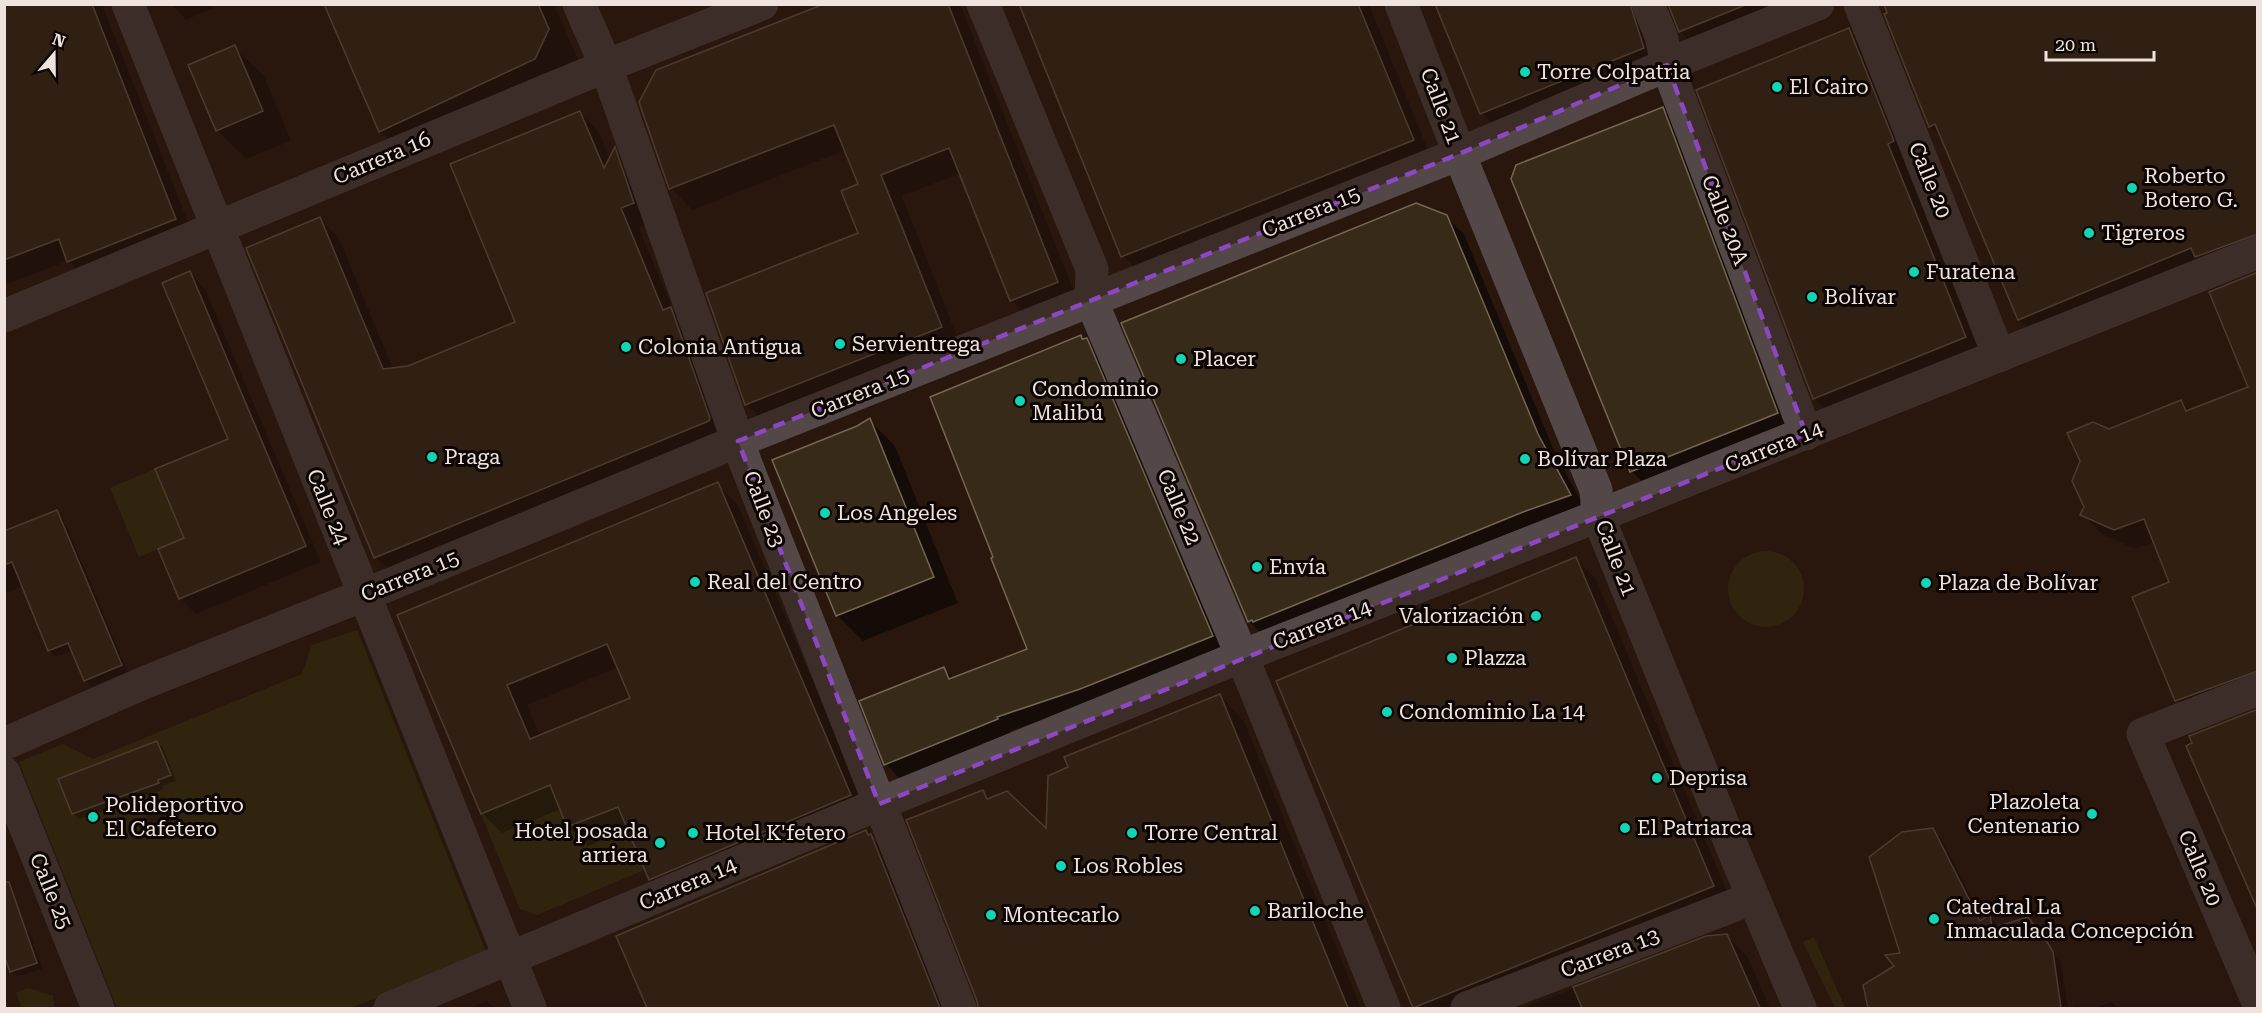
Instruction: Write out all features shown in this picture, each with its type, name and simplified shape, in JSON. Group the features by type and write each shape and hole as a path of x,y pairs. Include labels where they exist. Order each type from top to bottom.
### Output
{"street":[{"name":"Calle 24","path":"128,4 530,1008"},
{"name":"Calle 23","path":"579,4 606,66 738,441 960,1008"},
{"name":"Carrera 16","path":"4,316 606,66 762,4"},
{"name":"Calle 22","path":"983,4 1092,269 1091,300 1242,656 1384,1008"},
{"name":"Calle 21","path":"1401,4 1459,154 1596,490 1598,516 1800,1008"},
{"name":"Calle 20A","path":"1648,4 1661,36 1667,65 1806,434"},
{"name":"Carrera 15","path":"4,744 146,682 738,441 1459,154 1667,65 1818,4"},
{"name":"Calle 20","path":"1860,4 1999,356"},
{"name":"Carrera 14","path":"390,1008 879,804 1242,656 1806,434 2258,252"},
{"name":"Calle 20","path":"2258,689 2143,734 2258,1002"},
{"name":"Calle 25","path":"4,773 98,1008"},
{"name":"Carrera 13","path":"1467,1008 1753,898"}],"highlighted area":[{"path":"1667,65 1806,434 879,804 738,441 1459,154"}],"shaded area":[{"path":"155,469 184,538 139,557 110,488"},
{"path":"1766,551 1780,554 1793,562 1801,575 1804,589 1801,603 1793,616 1780,624 1766,627 1752,624 1739,616 1731,603 1728,589 1731,575 1739,562 1752,554"},
{"path":"357,630 487,955 350,1008 117,1008 19,762 63,744 93,759 302,674 312,645","holes":["157,741 171,775 72,814 59,779","165,799 174,820 151,829 143,808"]},
{"path":"550,785 567,827 618,807 644,870 537,915 520,909 481,814"},
{"path":"1814,937 1845,1008 1835,1008 1803,942"},
{"path":"28,988 53,996 54,1008 22,1008 16,993"}],"building":[{"path":"4,4 92,4 176,219 67,262 59,239 4,260"},
{"path":"324,4 538,4 549,29 535,59 379,132"},
{"path":"824,4 948,4 1058,282 1010,301 949,148 881,175 942,327 745,405 706,293 858,233 841,191 858,184 834,125 669,189 639,102 656,70"},
{"path":"1019,4 1358,4 1414,140 1121,257"},
{"name":"Torre Colpatria","path":"1435,4 1630,4 1644,48 1480,114"},
{"path":"1668,4 1743,4 1743,6 1679,32"},
{"path":"1884,4 2258,4 2258,234 2195,257 2191,248 2018,320 1935,124 1929,127 1884,14 1887,13"},
{"path":"1849,28 1894,141 1888,144 1966,337 1813,399 1696,90"},
{"path":"235,45 263,111 216,131 188,65"},
{"path":"1663,107 1778,413 1630,472 1511,179 1516,165"},
{"path":"580,111 604,168 615,147 634,203 621,208 663,310 671,307 710,418 709,421 374,558 246,248 320,217 383,369 408,366 515,322 450,164"},
{"path":"1416,203 1447,215 1538,434 1571,495 1523,512 1253,622 1252,620 1248,622 1121,323"},
{"path":"190,271 306,546 179,599 158,549 184,538 155,469 228,439 162,283"},
{"path":"2258,272 2258,671 2175,701 2132,597 2169,582 2144,519 2114,530 2080,515 2084,507 2072,481 2080,461 2067,433 2093,422 2109,429 2181,400 2186,411 2248,387 2209,292"},
{"path":"1081,335 1082,339 1087,338 1213,636 1080,689 997,717 998,719 884,765 859,701 944,667 949,679 1027,649 930,397"},
{"path":"870,418 934,577 836,616 772,460 857,426"},
{"path":"718,482 851,795 649,880 618,807 567,827 550,785 481,814 397,615","holes":["607,644 630,698 530,739 507,685"]},
{"path":"57,510 122,665 84,681 68,643 48,651 12,562 4,565 4,531"},
{"path":"1576,557 1714,886 1413,1008 1276,681"},
{"path":"1220,694 1348,1008 978,1008 906,820 983,790 987,799 1007,791 1046,828 1048,776 1068,767 1064,757"},
{"path":"2258,709 2258,911 2186,746 2192,743 2189,736"},
{"path":"157,741 171,775 158,780 159,783 72,814 58,779"},
{"name":"Catedral La Inmaculada Concepción","path":"1933,828 1980,921 1990,914 1992,928 2028,917 2049,945 2053,952 2061,1008 1868,1008 1863,985 1894,966 1885,955 1900,953 1869,857 1902,832"},
{"path":"866,830 868,835 871,834 940,1008 647,1008 616,936"},
{"path":"4,882 9,882 37,963 10,972 4,955"},
{"path":"1727,934 1760,1008 1582,1008 1573,987 1706,936"}],"place":[{"name":"Torre Colpatria","path":"1525,72"},
{"name":"El Cairo","path":"1777,87"},
{"name":"Roberto Botero G.","path":"2132,188"},
{"name":"Tigreros","path":"2089,233"},
{"name":"Furatena","path":"1914,272"},
{"name":"Bolívar","path":"1812,297"},
{"name":"Servientrega","path":"840,344"},
{"name":"Colonia Antigua","path":"626,347"},
{"name":"Placer","path":"1181,359"},
{"name":"Condominio Malibú","path":"1020,401"},
{"name":"Praga","path":"432,457"},
{"name":"Bolívar Plaza","path":"1525,459"},
{"name":"Los Angeles","path":"825,513"},
{"name":"Envía","path":"1257,567"},
{"name":"Real del Centro","path":"695,582"},
{"name":"Plaza de Bolívar","path":"1926,583"},
{"name":"Valorización","path":"1536,616"},
{"name":"Plazza","path":"1452,658"},
{"name":"Condominio La 14","path":"1387,712"},
{"name":"Deprisa","path":"1657,778"},
{"name":"Plazoleta Centenario","path":"2092,814"},
{"name":"Polideportivo El Cafetero","path":"93,817"},
{"name":"El Patriarca","path":"1625,828"},
{"name":"Hotel K'fetero","path":"693,833"},
{"name":"Torre Central","path":"1132,833"},
{"name":"Hotel posada arriera","path":"660,843"},
{"name":"Los Robles","path":"1061,866"},
{"name":"Bariloche","path":"1255,911"},
{"name":"Montecarlo","path":"991,915"},
{"name":"Catedral La Inmaculada Concepción","path":"1934,919"}]}
